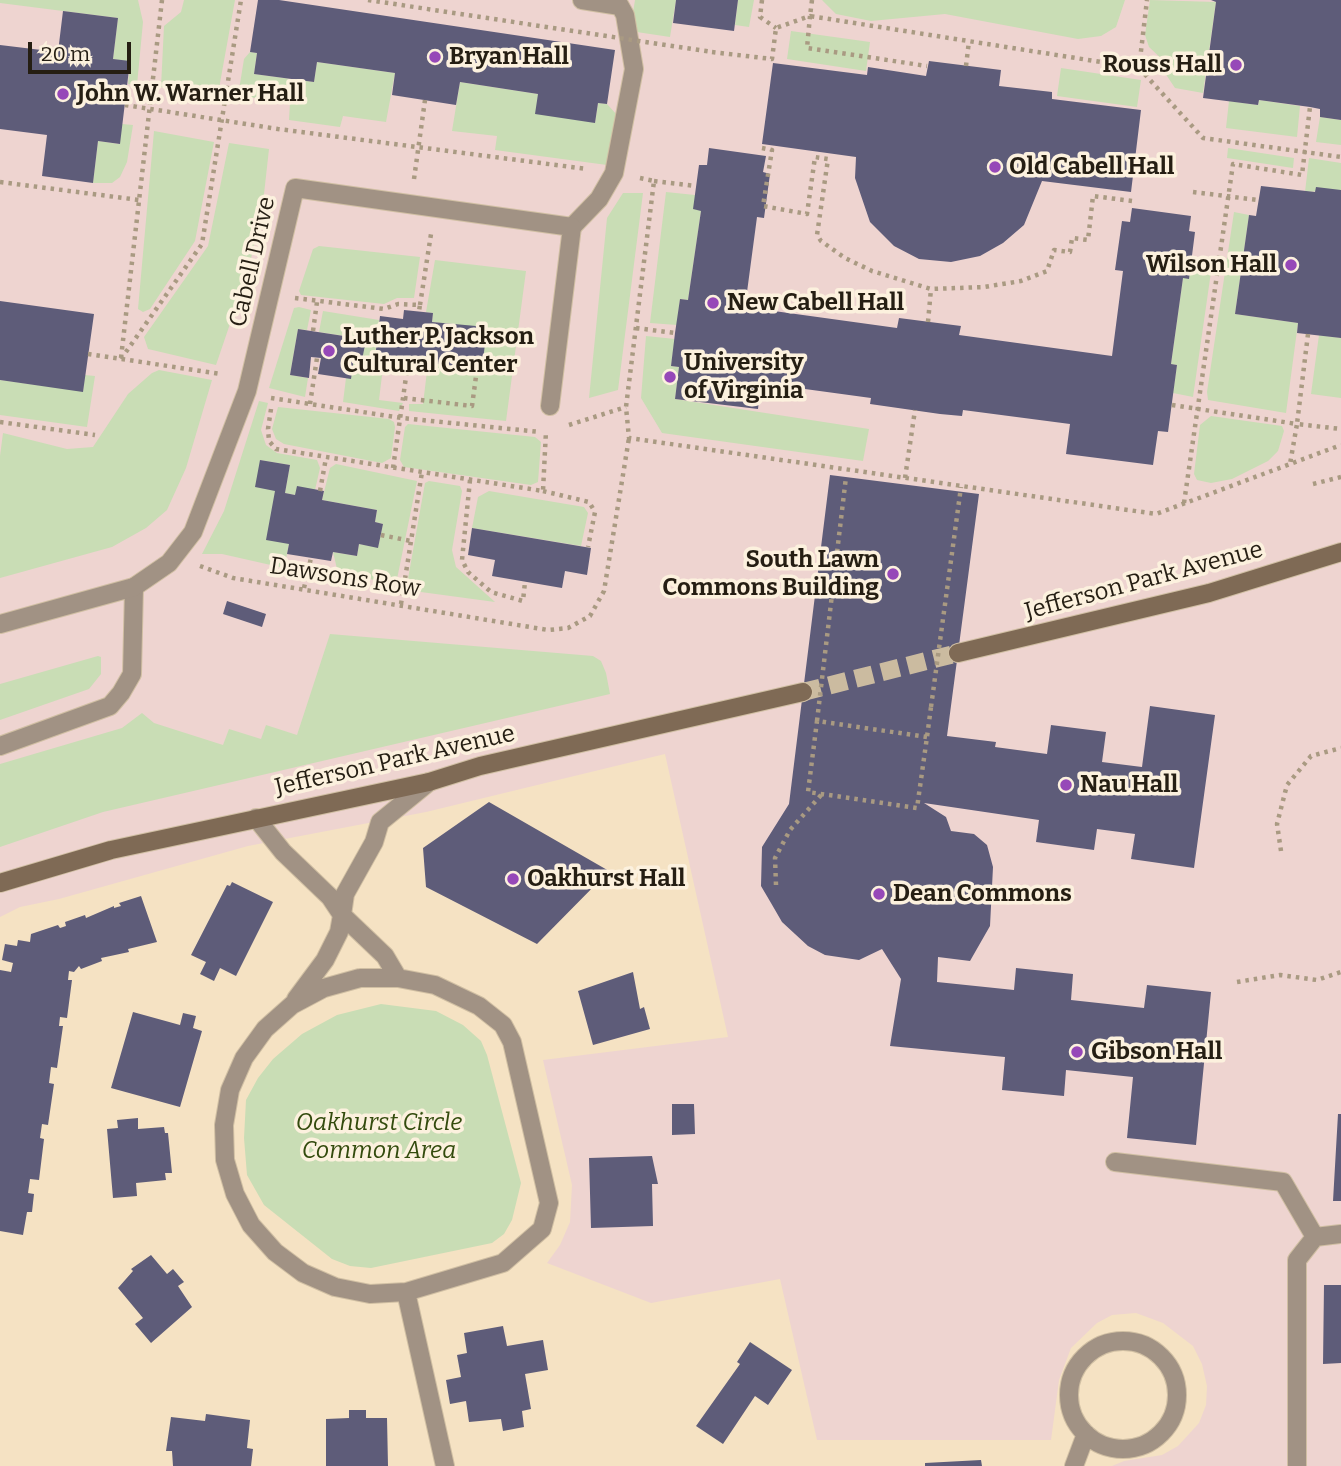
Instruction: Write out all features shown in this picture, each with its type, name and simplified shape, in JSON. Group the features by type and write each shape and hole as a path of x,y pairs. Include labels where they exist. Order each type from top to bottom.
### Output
{"main road":[{"name":"Jefferson Park Avenue","path":"958,653 1209,593 1341,552"},
{"name":"Jefferson Park Avenue","path":"0,883 111,850 429,782 480,766 803,692"}],"street":[{"path":"550,406 572,227 598,199 614,173 634,69 625,15 620,6 582,0"},
{"name":"Cabell Drive","path":"0,624 134,587 169,563 193,532 247,391 295,188 572,227"},
{"path":"0,746 110,706 121,693 132,674 134,587"},
{"path":"292,1005 324,988 348,981 398,978 435,985 479,1006 503,1025 512,1042 549,1203 542,1229 503,1263 406,1292 370,1294 335,1287 303,1273 275,1252 251,1225 235,1194 225,1160 224,1125 230,1090 244,1058 265,1029 292,1005 325,960 339,932 345,894 374,842 380,822 429,782"},
{"path":"256,818 283,852 385,956 398,978"},
{"path":"1115,1162 1283,1182 1315,1237"},
{"path":"1297,1466 1297,1260 1315,1237 1341,1234"},
{"path":"406,1292 445,1466"},
{"path":"1121,1341 1139,1343 1156,1351 1168,1364 1176,1380 1174,1415 1165,1430 1151,1441 1135,1447 1118,1448 1101,1444 1086,1434 1075,1420 1070,1403 1070,1385 1077,1367 1088,1354 1104,1345 1121,1341"},
{"path":"1074,1466 1086,1434"}],"path":[{"path":"121,359 162,0"},
{"path":"121,359 202,244 241,0"},
{"path":"368,0 772,59 776,28"},
{"path":"762,0 760,17 776,28"},
{"path":"812,0 807,48 927,66"},
{"path":"1139,68 1147,0"},
{"path":"776,28 810,16 1139,68 1203,138 1341,157"},
{"path":"966,66 969,41"},
{"path":"418,146 425,100"},
{"path":"125,105 696,186"},
{"path":"1184,504 1233,164 1302,174 1310,107"},
{"path":"762,148 772,150 763,206 807,214 815,157 828,159 817,236 821,242 872,271 931,289 984,287 1021,281 1046,271 1054,250 1070,252 1072,238 1088,240 1093,196 1132,201"},
{"path":"654,181 626,408 629,438 847,474 905,478 1156,514 1341,445"},
{"path":"0,182 139,200"},
{"path":"1193,192 1258,201"},
{"path":"270,293 317,302 384,309 398,303 419,308 435,208"},
{"path":"928,322 931,289"},
{"path":"313,331 317,302"},
{"path":"636,328 676,333"},
{"path":"1290,464 1308,334"},
{"path":"88,354 221,374"},
{"path":"310,404 317,358"},
{"path":"404,398 472,406 477,369"},
{"path":"393,468 407,370"},
{"path":"247,391 272,398 402,418 546,432 626,408"},
{"path":"272,398 268,429 269,441 276,449 543,491 589,502 595,512 588,547"},
{"path":"1172,405 1341,429"},
{"path":"543,491 550,406"},
{"path":"905,478 915,410"},
{"path":"0,422 95,435"},
{"name":"Dawsons Row","path":"190,574 199,566 233,578 548,629 568,628 590,617 604,591 629,438"},
{"path":"320,491 326,458"},
{"path":"401,604 422,472"},
{"path":"847,474 808,792 917,808 961,487"},
{"path":"1313,484 1341,477"},
{"path":"471,480 462,560 468,572 491,592 523,601 525,582"},
{"path":"381,535 411,541"},
{"path":"304,588 311,558"},
{"path":"817,721 927,737"},
{"path":"1281,851 1277,824 1287,785 1311,756 1341,748"},
{"path":"776,885 775,858 790,830 822,794"},
{"path":"1237,982 1280,975 1317,980 1341,972"}],"shaded area":[{"name":"University of Virginia","path":"0,0 1341,0 1341,1466 1112,1466 1124,1461 1162,1455 1178,1446 1199,1423 1206,1405 1207,1386 1202,1364 1193,1346 1163,1323 1136,1313 1112,1315 1097,1323 1071,1348 1059,1380 1051,1440 817,1440 780,1279 651,1303 547,1263 560,1245 570,1222 572,1185 543,1060 728,1037 665,754 426,812 248,846 59,899 20,907 0,917"}],"green space":[{"path":"0,0 138,0 143,22 137,85 128,84 130,62 113,59 118,18 0,3"},
{"path":"184,0 235,0 218,94 161,87 164,26 181,12"},
{"path":"635,0 676,0 670,37 630,31"},
{"path":"738,0 754,0 749,27 735,25"},
{"path":"822,0 1125,0 1116,27 1101,36 1078,39 945,14 871,21 836,14"},
{"path":"1150,0 1216,2 1203,93 1175,88 1163,70 1165,62 1149,47 1145,35"},
{"path":"791,31 870,42 866,71 787,59"},
{"path":"250,52 257,53 254,74 314,82 317,62 395,73 386,122 343,116 340,127 289,120 290,102 238,96 244,59"},
{"path":"1061,68 1141,80 1137,107 1057,96"},
{"path":"460,82 538,94 595,123 598,103 607,104 617,115 607,165 495,150 497,136 452,131"},
{"path":"1259,100 1300,106 1297,137 1226,128 1229,101 1258,105"},
{"path":"1320,117 1341,120 1341,145 1316,142"},
{"path":"122,124 133,125 127,162 120,177 112,183 93,183 98,141 119,144"},
{"path":"154,131 214,142 195,241 150,309 143,312 138,309"},
{"path":"229,143 269,149 262,212 248,271 216,365 148,349 144,337 208,246"},
{"path":"1228,148 1294,158 1293,168 1227,158"},
{"path":"1309,158 1341,163 1341,190 1305,192"},
{"path":"666,192 695,195 701,211 688,300 680,299 677,325 650,323"},
{"path":"623,193 643,193 618,390 589,398 607,218"},
{"path":"1234,212 1249,215 1235,314 1298,323 1286,413 1208,400"},
{"path":"319,246 420,257 414,298 397,298 384,304 301,295 299,291 313,249"},
{"path":"435,260 526,271 506,421 409,411 409,404 423,404 428,363 482,369 486,328 432,322 433,313 426,312"},
{"path":"1191,263 1206,266 1211,272 1193,397 1173,393 1177,365 1171,364 1183,278 1189,278"},
{"path":"294,308 311,310 307,330 298,329 290,375 308,378 305,397 269,388"},
{"path":"323,311 379,320 375,357 398,360 397,368 383,367 379,400 403,403 399,411 343,402 346,378 354,358 362,359 364,345 356,343 357,338 319,332"},
{"path":"1319,335 1341,338 1341,398 1311,394"},
{"path":"646,336 675,339 671,366 679,367 675,399 869,429 863,461 662,433 641,398"},
{"path":"159,370 212,380 186,468 167,510 146,528 112,547 0,578 0,456 3,433 67,449 93,447 128,394"},
{"path":"85,375 95,376 87,427 0,415 0,380 83,391"},
{"path":"259,401 268,403 261,430 266,445 277,453 317,460 320,468 315,490 295,495 285,493 290,465 260,460 275,491 289,544 284,568 222,554 202,554 224,511"},
{"path":"278,407 389,419 394,422 395,427 391,458 382,463 284,444 276,439 272,429"},
{"path":"1211,416 1282,426 1284,431 1278,451 1268,461 1232,479 1211,483 1197,480 1194,474 1200,425"},
{"path":"408,424 535,437 541,442 538,482 531,485 404,467 400,460 405,427"},
{"path":"336,464 417,481 396,584 338,573 333,552 357,556 359,544 378,547 383,524 375,522 377,510 322,500 330,468"},
{"path":"429,481 460,486 462,491 452,550 456,567 495,602 406,590 425,483"},
{"path":"489,491 584,507 588,513 581,546 472,528 478,497"},
{"path":"330,634 593,656 601,661 610,694 103,812 0,847 0,764 122,728 142,713 154,723 223,745 229,729 261,739 266,725 297,735"},
{"path":"101,657 101,674 89,689 0,720 0,684"},
{"name":"Oakhurst Circle Common Area","path":"381,1004 436,1011 463,1025 481,1041 521,1183 512,1220 504,1234 492,1243 371,1268 350,1266 332,1259 264,1205 247,1175 244,1138 246,1100 273,1059 302,1034 337,1015"}],"building":[{"name":"Bryan Hall","path":"258,0 279,0 615,50 607,104 598,103 595,123 535,114 538,94 460,82 456,105 392,95 395,73 317,62 314,82 254,74 257,53 250,52"},
{"path":"676,0 738,0 734,31 673,23"},
{"path":"1211,0 1341,0 1341,120 1320,117 1320,109 1310,107 1259,100 1258,105 1203,98 1216,2"},
{"name":"John W. Warner Hall","path":"63,11 118,18 113,59 130,61 120,144 98,141 93,183 42,176 47,135 0,129 0,45 58,52"},
{"name":"Old Cabell Hall","path":"929,61 1001,70 999,86 1052,92 1052,99 1141,110 1131,192 1042,181 1024,225 1003,243 980,256 951,262 919,259 894,246 870,222 855,178 856,157 762,144 773,63 867,75 868,67 926,76"},
{"name":"New Cabell Hall","path":"709,148 766,156 763,172 770,174 764,218 757,217 745,307 897,328 899,318 961,326 959,335 1112,356 1123,271 1115,270 1122,221 1130,222 1132,208 1191,216 1189,231 1195,232 1189,279 1183,278 1171,364 1177,365 1168,432 1158,431 1153,465 1066,454 1070,424 963,410 962,416 940,414 870,404 871,398 761,383 758,409 675,399 679,367 671,366 675,333 680,299 688,300 701,211 693,209 699,165 707,165"},
{"name":"Wilson Hall","path":"1261,186 1315,192 1316,187 1341,190 1341,338 1297,333 1298,323 1235,314 1249,215 1256,216"},
{"path":"0,301 94,314 83,392 0,380"},
{"path":"404,310 433,313 432,322 487,327 482,369 428,363 427,372 397,368 398,360 375,358 380,316 403,319"},
{"name":"Luther P. Jackson Cultural Center","path":"298,329 357,338 356,343 365,345 362,360 354,358 351,379 318,374 321,358 311,357 309,378 290,375"},
{"path":"260,460 290,465 285,493 295,495 297,486 324,491 322,500 377,510 375,522 383,524 378,548 359,544 357,556 333,552 331,561 287,554 289,544 266,540 275,491 255,487"},
{"path":"830,475 979,494 947,736 996,742 995,747 1047,754 1051,725 1106,732 1102,762 1142,767 1150,706 1215,715 1194,868 1131,859 1135,834 1097,829 1094,850 1036,842 1039,820 924,803 946,817 951,831 974,834 987,845 993,867 990,926 970,961 938,957 937,982 1014,990 1016,968 1073,974 1071,1000 1144,1008 1147,985 1211,992 1196,1145 1127,1138 1133,1077 1066,1070 1064,1096 1002,1090 1005,1057 890,1046 901,979 882,949 859,960 825,955 808,946 782,922 761,886 762,847 789,804"},
{"path":"472,528 591,548 587,575 565,571 562,588 492,576 495,560 468,555"},
{"path":"227,601 266,614 262,627 223,614"},
{"name":"Oakhurst Hall","path":"489,802 609,871 537,944 426,887 423,848"},
{"path":"232,882 273,902 236,976 220,968 214,981 200,974 206,962 191,955 227,885 230,886"},
{"path":"141,896 157,942 101,958 102,961 81,969 79,966 74,972 69,971 68,980 72,980 67,1018 60,1017 59,1026 63,1026 57,1068 51,1067 49,1083 54,1084 48,1125 42,1124 40,1138 44,1139 39,1180 30,1179 28,1193 34,1194 32,1212 27,1212 23,1235 0,1231 0,970 11,972 13,963 2,960 5,944 17,946 18,940 30,942 31,934 58,925 60,928 66,926 65,922 85,915 86,918"},
{"path":"633,972 640,1009 644,1007 650,1029 593,1045 578,991"},
{"path":"133,1012 180,1025 183,1013 196,1016 193,1028 202,1031 180,1107 111,1088"},
{"path":"672,1104 694,1104 695,1134 672,1135"},
{"path":"1338,1114 1341,1114 1341,1201 1333,1201"},
{"path":"138,1118 138,1129 164,1127 165,1133 168,1133 172,1173 165,1173 166,1180 136,1183 137,1196 113,1198 107,1129 118,1128 117,1120"},
{"path":"652,1156 658,1184 652,1184 653,1226 591,1228 589,1158"},
{"path":"151,1255 167,1274 173,1269 184,1282 178,1286 192,1307 151,1343 135,1324 143,1318 118,1288 133,1271 131,1269"},
{"path":"1324,1285 1341,1285 1341,1363 1323,1364"},
{"path":"503,1326 507,1346 543,1340 548,1370 525,1374 531,1409 522,1411 524,1427 503,1431 501,1419 469,1422 466,1401 450,1404 446,1380 461,1377 457,1355 467,1353 464,1333"},
{"path":"750,1342 792,1370 768,1405 755,1396 723,1444 696,1426 740,1364 737,1362"},
{"path":"349,1410 366,1410 366,1418 387,1418 388,1466 326,1466 326,1419 349,1418"},
{"path":"206,1414 250,1420 247,1448 253,1449 251,1466 173,1466 172,1451 166,1451 171,1417 205,1421"},
{"path":"981,1460 982,1466 925,1466 925,1463"}],"tunnel":[{"path":"803,692 958,653"}],"place":[{"name":"Bryan Hall","path":"435,57"},
{"name":"Rouss Hall","path":"1236,65"},
{"name":"John W. Warner Hall","path":"63,94"},
{"name":"Old Cabell Hall","path":"995,167"},
{"name":"Wilson Hall","path":"1291,265"},
{"name":"New Cabell Hall","path":"713,303"},
{"name":"Luther P. Jackson Cultural Center","path":"329,351"},
{"name":"University of Virginia","path":"670,377"},
{"name":"South Lawn Commons Building","path":"893,574"},
{"name":"Nau Hall","path":"1066,785"},
{"name":"Oakhurst Hall","path":"513,879"},
{"name":"Dean Commons","path":"879,894"},
{"name":"Gibson Hall","path":"1077,1052"}]}
